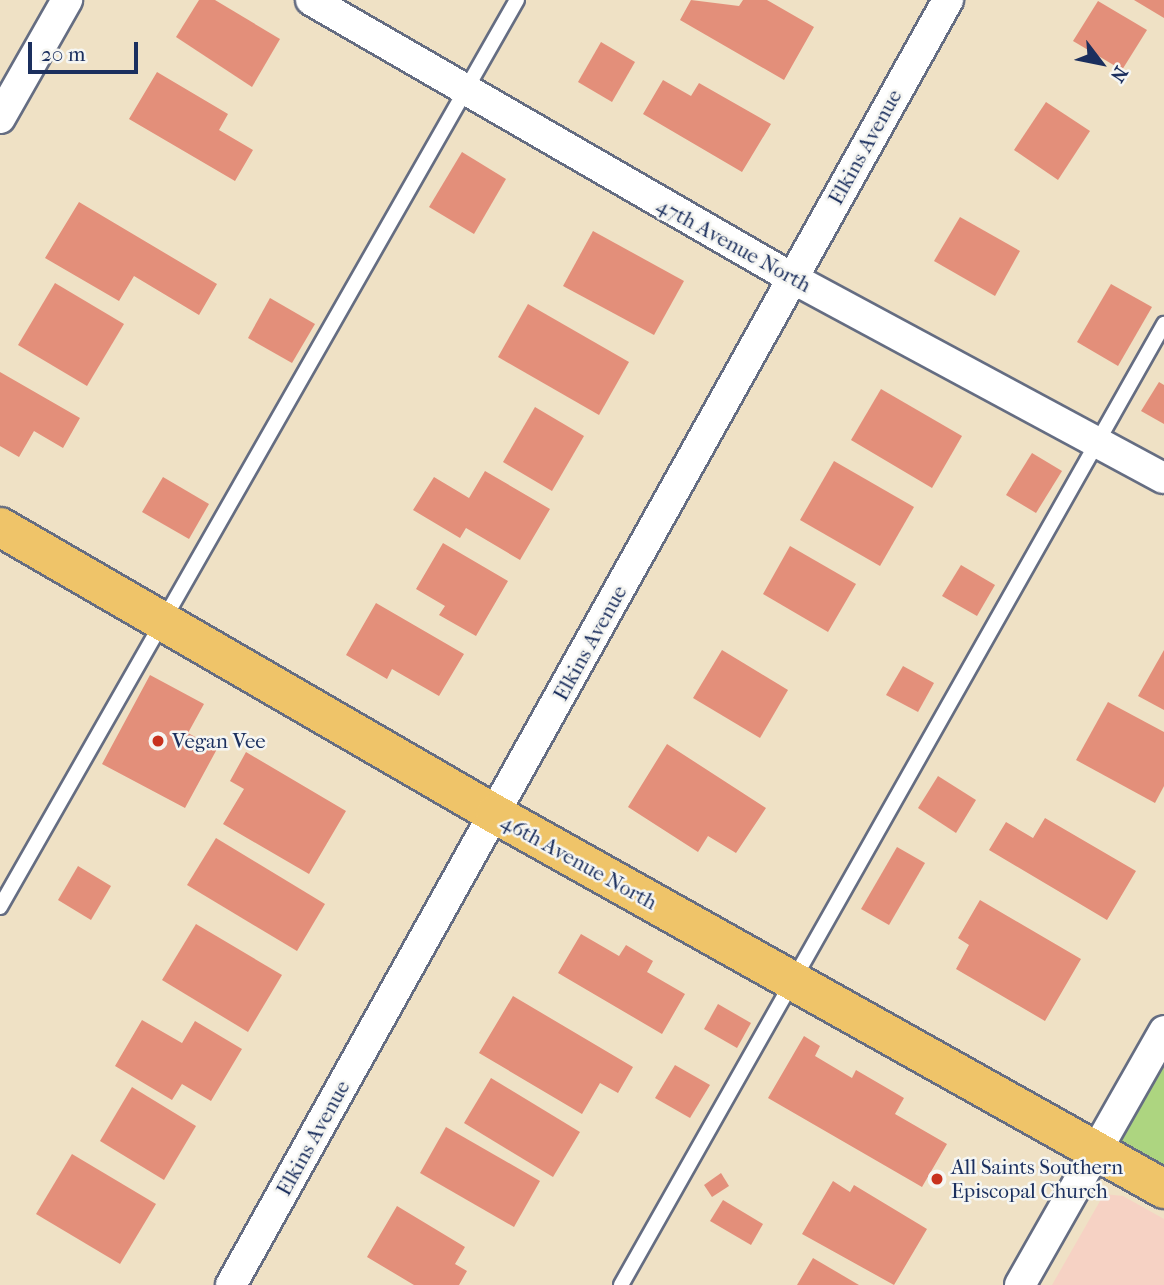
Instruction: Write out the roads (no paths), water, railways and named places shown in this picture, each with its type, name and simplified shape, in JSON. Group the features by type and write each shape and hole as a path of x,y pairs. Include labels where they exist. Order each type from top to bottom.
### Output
{"main road":[{"name":"46th Avenue North","path":"0,527 495,814 1164,1189"}],"street":[{"path":"0,118 67,0"},
{"name":"47th Avenue North","path":"311,0 463,91 792,278 1164,478"},
{"name":"Elkins Avenue","path":"231,1285 948,0"},
{"path":"1020,1285 1164,1031"}],"lane":[{"path":"0,907 517,0"},
{"path":"621,1285 1164,324"}],"place":[{"name":"Vegan Vee","path":"158,741"},
{"name":"All Saints Southern Episcopal Church","path":"937,1179"}]}
